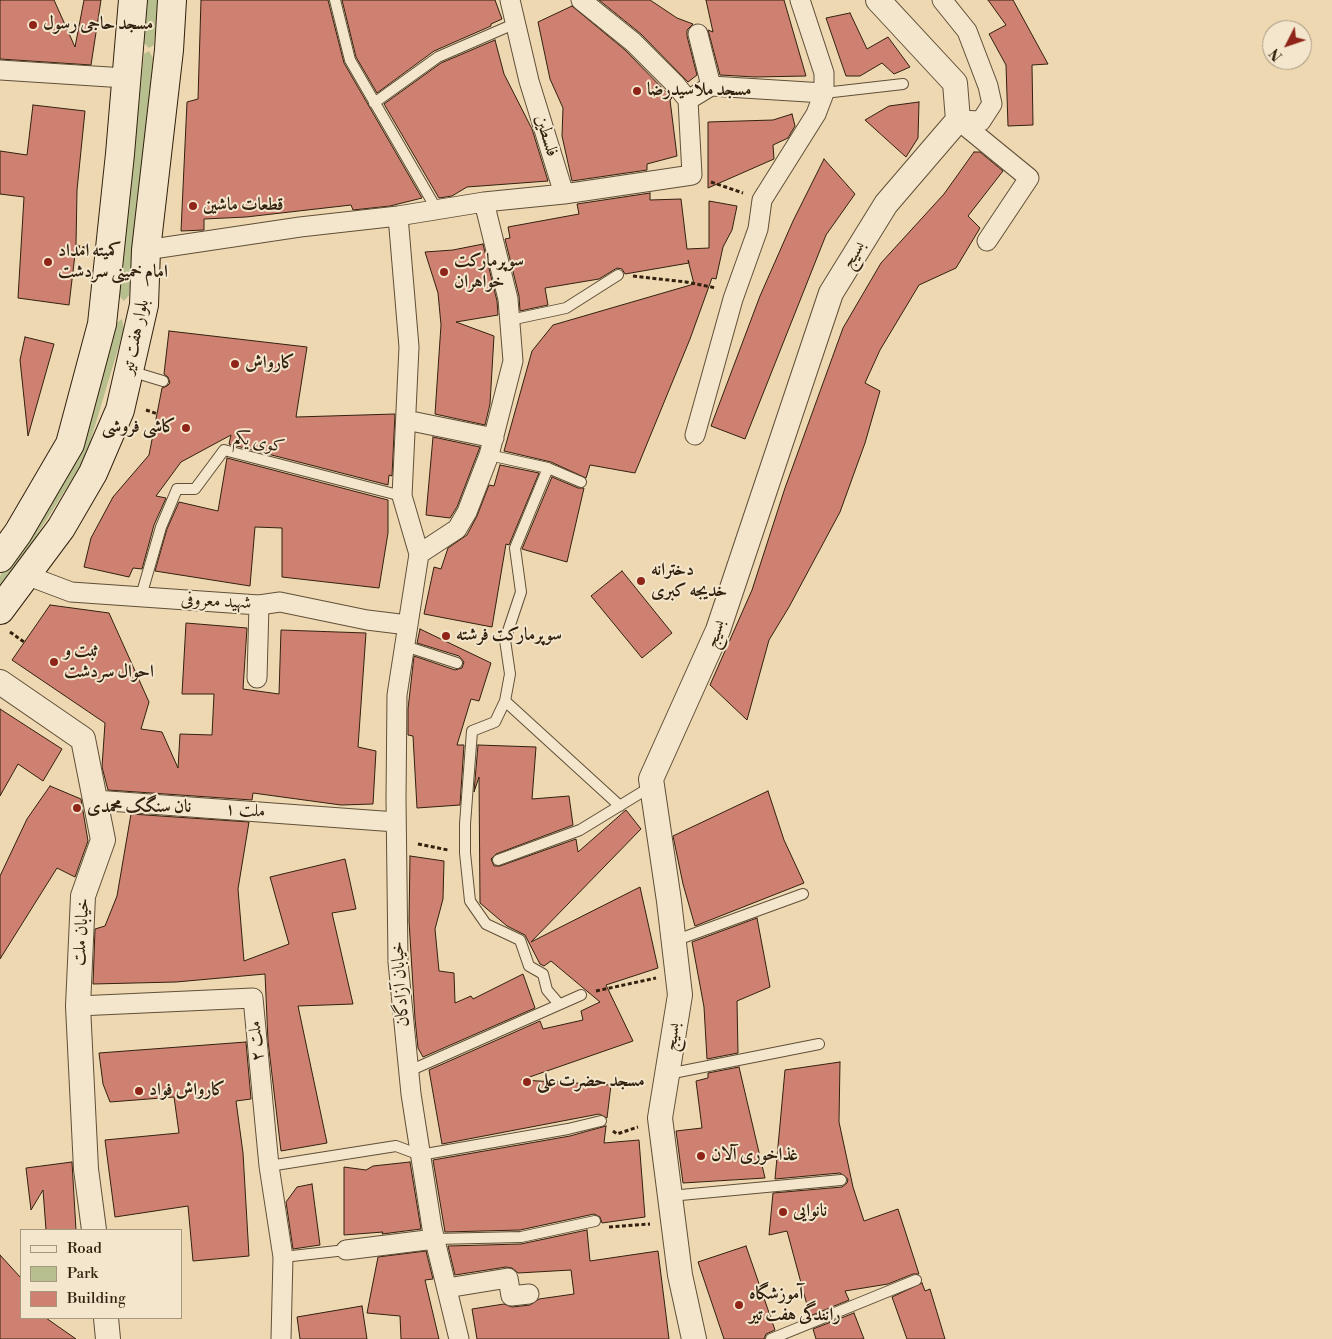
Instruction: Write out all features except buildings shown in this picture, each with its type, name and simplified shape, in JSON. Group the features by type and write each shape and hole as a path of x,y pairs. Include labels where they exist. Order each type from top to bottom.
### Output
{"main road":[{"name":"بلوار هفت تیر","path":"0,558 18,533 70,444 102,324 120,154 133,0"},
{"name":"بلوار هفت تیر","path":"0,610 61,528 93,473 120,410 144,305 146,250 169,50 172,0"}],"street":[{"name":"فلسطین","path":"510,0 514,24 529,80 564,194"},
{"path":"146,250 300,227 398,216 484,202 564,194 692,175 688,100 675,84 633,42 581,0"},
{"path":"695,435 733,299 758,229 762,200 816,114 824,93 824,73 800,0"},
{"path":"878,0 955,82 958,120 1029,178 987,241"},
{"path":"942,0 967,31 988,86 992,104 981,121 958,120"},
{"path":"698,34 711,86"},
{"path":"0,70 125,78"},
{"path":"688,100 711,86 824,93"},
{"name":"بسیج","path":"694,1339 680,1275 660,1118 680,995 650,779 718,630 831,293 886,204 958,120"},
{"path":"398,216 408,347 402,496 419,554 457,529 467,512 492,447 513,361 508,299 484,202"},
{"path":"406,420 492,447"},
{"name":"خیابان آزادگان","path":"419,554 398,695 396,822 398,962 420,1155 435,1239 460,1339"},
{"name":"شهید معروفی","path":"26,575 72,592 259,605 280,602 367,620 408,625"},
{"path":"257,678 259,605"},
{"name":"خیابان ملت","path":"0,682 83,739 103,840 83,896 78,1006 86,1169 94,1229"},
{"name":"ملت ۱","path":"95,800 396,822"},
{"name":"ملت ۲","path":"78,1006 253,998 269,1166 283,1257 281,1339"},
{"path":"346,1250 435,1239"},
{"path":"446,1288 508,1278 511,1296 529,1294"},
{"path":"106,1319 108,1339"}],"lane":[{"path":"335,0 350,60 437,210"},
{"path":"374,103 438,57 514,24"},
{"path":"824,93 903,84"},
{"path":"510,320 566,308 618,275"},
{"path":"129,370 163,381"},
{"path":"492,447 581,482"},
{"name":"کوی یکم","path":"141,596 161,527 177,489 195,490 224,450 402,496"},
{"path":"548,468 515,548 521,592 504,640 510,674 505,701 495,722 472,731 466,785 464,853 470,901 486,924 520,940 529,966 543,974 547,990 559,1004"},
{"path":"405,646 457,662"},
{"path":"505,701 620,806"},
{"path":"498,860 580,830 652,786"},
{"path":"674,941 803,894"},
{"path":"409,1071 581,995"},
{"path":"668,1074 819,1044"},
{"path":"269,1166 396,1146 420,1155 568,1130 601,1121"},
{"path":"670,1196 841,1180"},
{"path":"435,1239 521,1238 594,1222"},
{"path":"283,1257 346,1250"},
{"path":"771,1339 916,1280"}],"path":[{"path":"692,175 762,200"},
{"path":"618,275 686,282 715,288 733,299"},
{"path":"581,995 677,974"},
{"path":"601,1121 617,1134 638,1126 642,1141 662,1135"},
{"path":"594,1222 610,1228 674,1222"}],"green space":[{"path":"148,0 158,0 154,45 149,48 144,43"},
{"path":"149,51 153,58 129,295 124,301 119,296 144,54"},
{"path":"122,319 124,329 85,459 0,593 0,576 75,456 115,324"}],"place":[{"name":"مسجد حاجی رسول","path":"33,25"},
{"name":"مسجد ملاسیدرضا","path":"637,91"},
{"name":"قطعات ماشین","path":"193,206"},
{"name":"کمیته امداد امام خمینی سردشت","path":"48,262"},
{"name":"سوپرمارکت خواهران","path":"444,272"},
{"name":"کارواش","path":"235,364"},
{"name":"کاشی فروشی","path":"186,428"},
{"name":"دخترانه خدیجه کبری","path":"641,581"},
{"name":"سوپرمارکت فرشته","path":"446,636"},
{"name":"ثبت و احوال سردشت","path":"54,662"},
{"name":"نان سنگک محمدی","path":"77,808"},
{"name":"مسجد حضرت علی","path":"527,1082"},
{"name":"کارواش فواد","path":"139,1091"},
{"name":"غذاخوری آلان","path":"701,1156"},
{"name":"نانوایی","path":"783,1212"},
{"name":"آموزشگاه رانندگی هفت تیر","path":"739,1305"}]}
